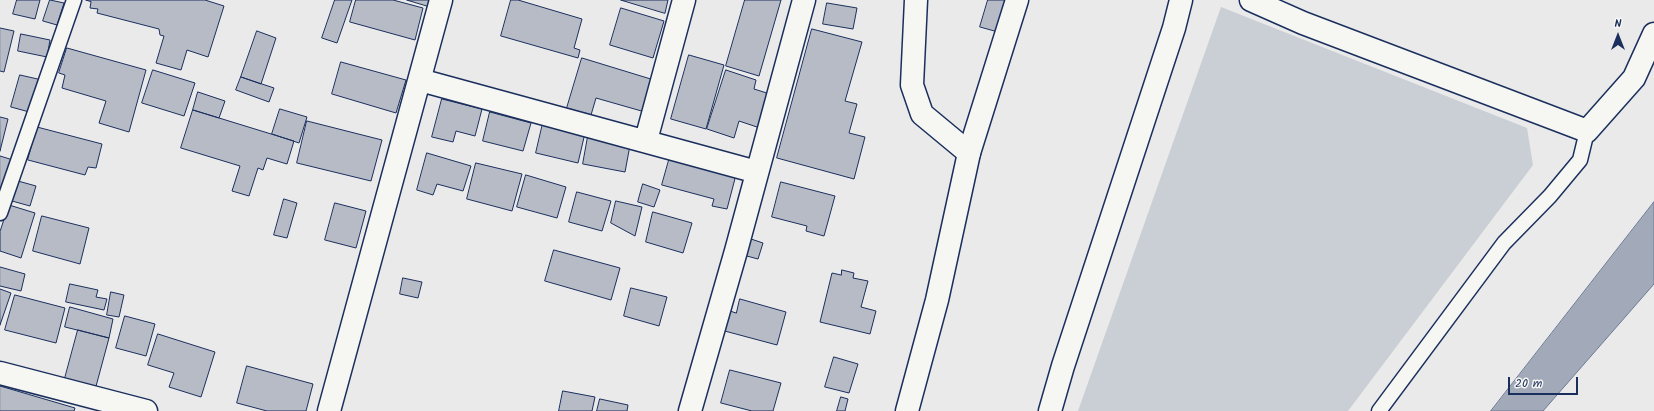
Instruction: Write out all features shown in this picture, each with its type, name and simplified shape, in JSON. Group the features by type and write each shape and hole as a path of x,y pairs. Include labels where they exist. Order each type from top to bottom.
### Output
{"street":[{"path":"329,411 441,0"},
{"path":"646,140 684,0"},
{"path":"690,411 804,0"},
{"path":"916,0 912,85 922,114 969,153"},
{"path":"907,411 938,300 969,153 1017,0"},
{"path":"1050,411 1062,366 1174,28 1181,0"},
{"path":"1251,0 1303,23 1587,131 1634,78 1654,34"},
{"path":"420,80 646,140 757,172"},
{"path":"0,373 146,411"}],"lane":[{"path":"0,213 74,0"},
{"path":"1379,411 1504,243 1550,196 1580,160 1587,131"}],"shaded area":[{"path":"1221,7 1527,128 1533,165 1348,411 1078,411"}],"water":[{"path":"1654,202 1654,284 1543,411 1491,411"}],"building":[{"path":"17,0 40,0 35,19 13,14"},
{"path":"50,0 64,3 57,25 43,21"},
{"path":"86,0 205,0 224,6 208,57 187,50 181,70 156,63 164,36 160,35 159,29 97,13 98,9 90,8 91,2"},
{"path":"335,0 352,0 337,43 322,38"},
{"path":"356,0 393,0 423,8 415,40 350,22"},
{"path":"407,0 430,0 428,6"},
{"path":"511,0 518,0 582,19 574,48 580,50 578,58 501,36"},
{"path":"621,0 668,0 665,13"},
{"path":"745,0 781,0 759,76 726,66"},
{"path":"988,0 1006,0 998,32 980,27"},
{"path":"827,3 857,8 853,29 823,24"},
{"path":"621,8 664,21 653,58 610,45"},
{"path":"0,28 14,31 4,72 0,71"},
{"path":"812,29 862,42 845,101 857,104 849,133 865,137 854,179 777,158"},
{"path":"257,31 276,38 261,84 241,77"},
{"path":"21,34 50,40 47,57 18,51"},
{"path":"67,48 146,70 129,132 99,123 106,101 62,88 65,75 59,73"},
{"path":"689,55 724,65 706,129 671,119"},
{"path":"582,58 654,80 645,112 596,98 591,115 567,108"},
{"path":"341,62 406,80 396,113 332,94"},
{"path":"153,70 195,83 184,116 142,103"},
{"path":"726,70 756,80 754,89 770,94 760,128 739,121 734,138 707,129"},
{"path":"20,75 42,80 33,113 11,107"},
{"path":"241,77 274,88 269,102 236,90"},
{"path":"198,92 225,101 219,118 193,110"},
{"path":"442,99 482,109 475,136 456,131 453,142 432,137"},
{"path":"280,109 307,117 299,143 272,134"},
{"path":"193,110 294,141 287,164 267,158 263,170 258,168 249,196 232,191 240,166 181,148"},
{"path":"490,112 531,123 523,151 483,141"},
{"path":"0,117 8,119 0,151"},
{"path":"307,121 382,140 371,181 297,163"},
{"path":"543,123 585,133 578,163 536,153"},
{"path":"37,127 102,144 96,168 88,167 85,175 28,160"},
{"path":"589,131 631,140 625,172 583,164"},
{"path":"427,153 471,166 463,191 437,184 433,195 417,190"},
{"path":"671,153 737,171 727,209 712,206 714,199 662,185"},
{"path":"0,156 13,160 3,191 0,190"},
{"path":"476,163 522,174 512,211 467,199"},
{"path":"526,175 566,187 557,218 517,207"},
{"path":"18,181 36,186 30,206 12,201"},
{"path":"781,182 835,196 824,236 806,231 807,226 772,217"},
{"path":"643,184 660,190 654,207 638,202"},
{"path":"577,192 611,201 602,231 569,222"},
{"path":"284,199 297,203 287,238 274,235"},
{"path":"616,201 642,207 635,236 611,223"},
{"path":"335,203 366,211 356,248 325,240"},
{"path":"9,205 35,213 21,258 0,251 0,232"},
{"path":"653,212 692,223 683,253 646,242"},
{"path":"42,216 89,228 80,264 33,251"},
{"path":"748,238 763,243 758,259 743,255"},
{"path":"554,250 620,268 611,300 545,281"},
{"path":"0,267 25,274 21,291 0,286"},
{"path":"842,270 854,273 853,278 868,281 861,307 876,311 870,334 820,322 832,273 841,275"},
{"path":"403,278 422,282 418,298 400,294"},
{"path":"70,284 98,290 96,297 107,299 104,310 66,302"},
{"path":"631,288 667,297 659,326 624,316"},
{"path":"0,289 11,293 0,325"},
{"path":"111,292 124,295 119,317 107,315"},
{"path":"15,295 65,308 56,343 5,330"},
{"path":"740,299 786,312 777,345 721,330 727,310 736,313"},
{"path":"70,307 113,319 109,338 65,327"},
{"path":"125,316 155,324 146,356 116,348"},
{"path":"78,330 109,338 95,390 64,382"},
{"path":"158,334 215,352 201,397 169,387 174,373 148,365"},
{"path":"834,357 858,364 849,393 825,387"},
{"path":"247,366 313,384 306,411 267,411 237,403"},
{"path":"730,370 781,383 773,411 752,411 721,403"},
{"path":"0,386 75,408 74,411 0,411"},
{"path":"563,391 595,397 592,411 559,411"},
{"path":"841,397 848,399 845,411 837,411"},
{"path":"600,399 628,405 627,411 597,411"}]}
